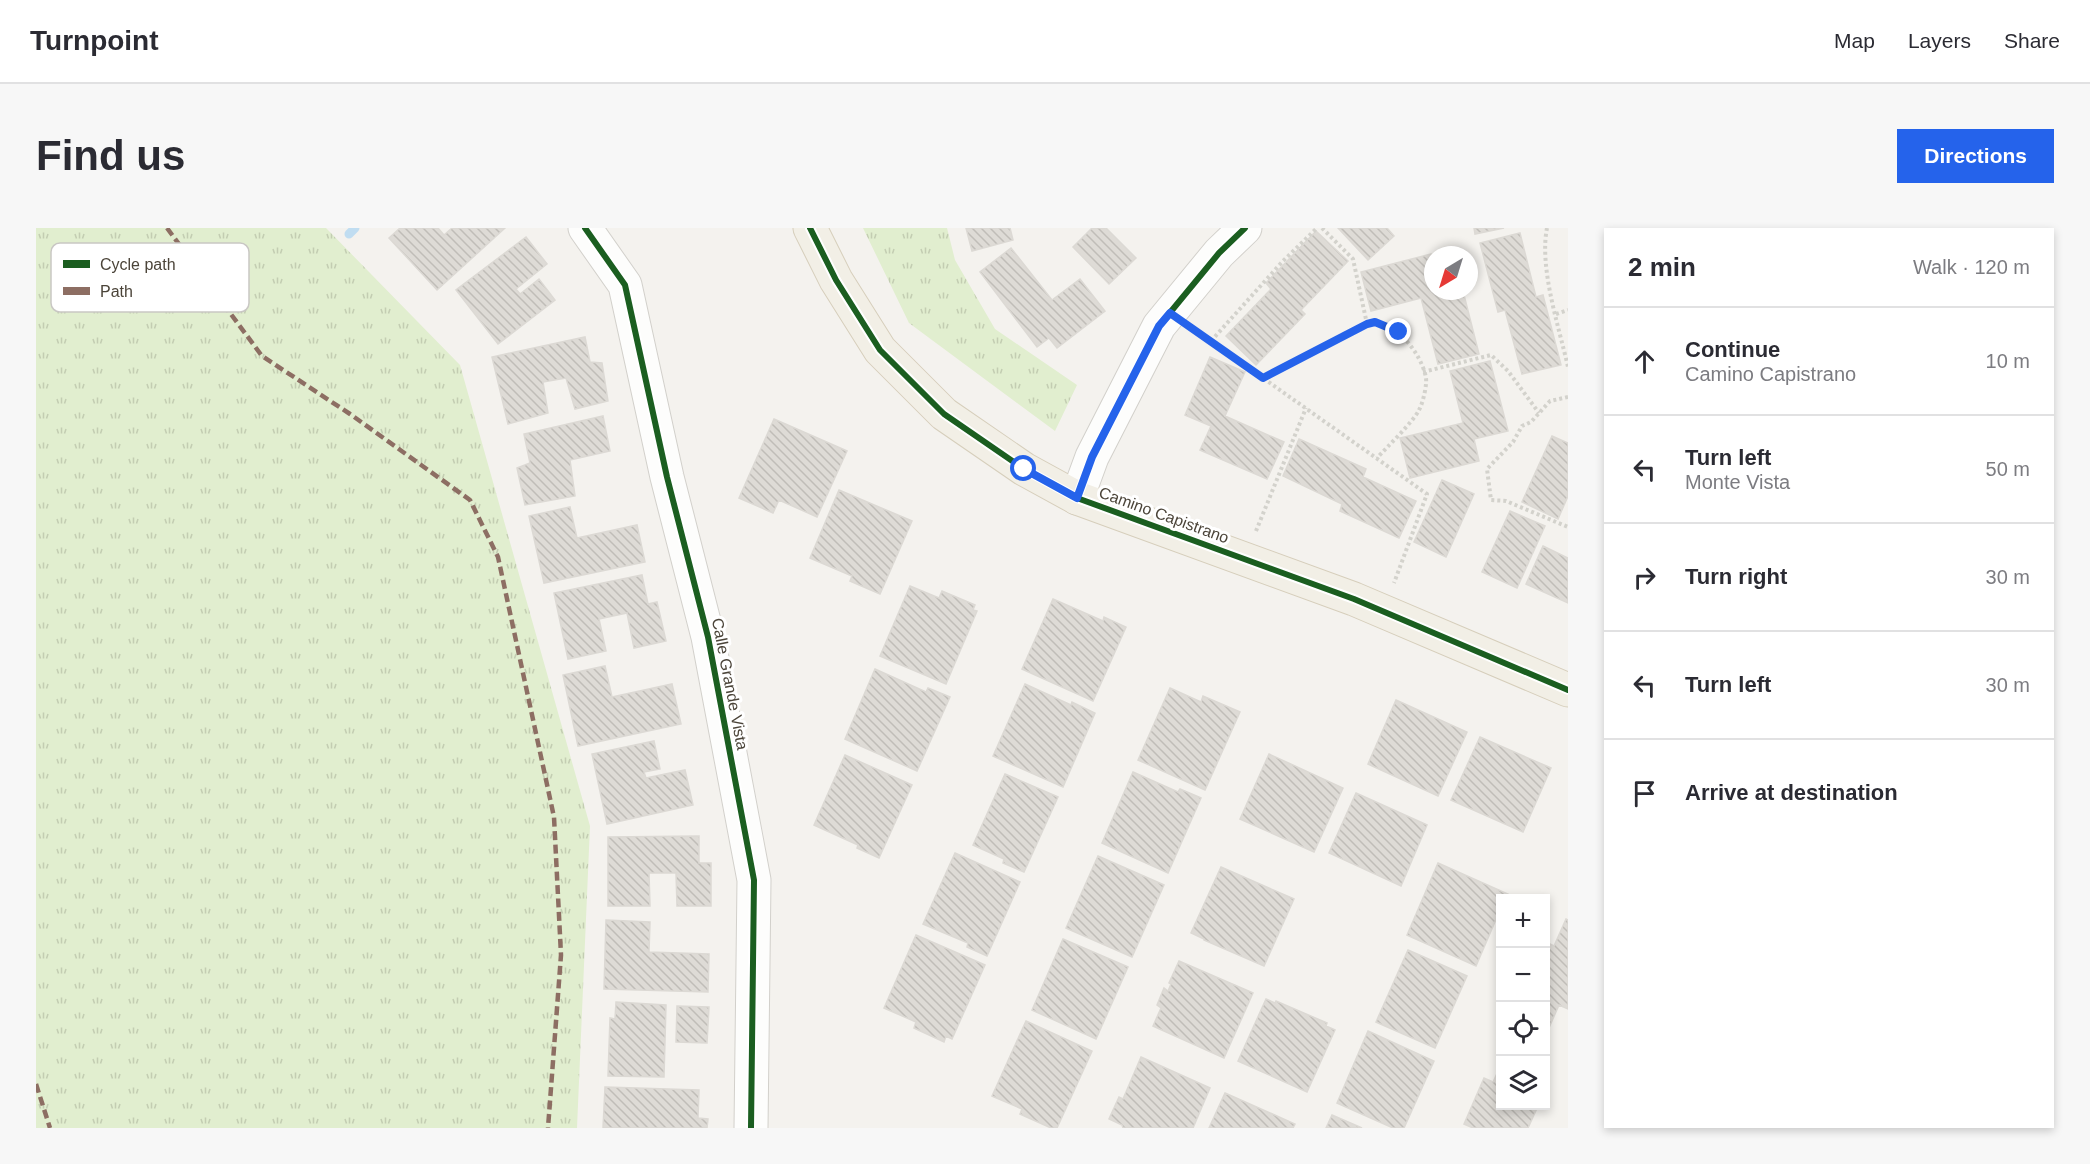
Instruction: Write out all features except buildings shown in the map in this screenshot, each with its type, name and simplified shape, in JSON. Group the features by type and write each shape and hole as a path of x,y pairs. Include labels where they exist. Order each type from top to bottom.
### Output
{"main road":[{"name":"Camino Capistrano","path":"810,228 836,280 880,350 945,414 1024,469 1077,498 1383,612 1568,690"}],"street":[{"name":"Calle Grande Vista","path":"585,228 625,285 667,477 708,637 752,868 754,880 751,1128"},
{"path":"1077,498 1092,457 1159,326 1219,253 1245,228"}],"path":[{"path":"1210,341 1317,228"},
{"path":"1323,228 1353,259 1367,324"},
{"path":"1547,228 1545,238 1549,283 1568,367"},
{"path":"1556,314 1568,310"},
{"path":"1170,313 1427,494 1383,612"},
{"path":"1263,378 1367,324 1375,322 1399,332 1414,350 1426,379 1419,410 1377,458"},
{"path":"1423,372 1491,356 1508,371 1539,413"},
{"path":"1568,397 1550,401 1531,422 1522,426 1513,442 1487,469 1491,500 1506,501 1568,527"},
{"path":"1244,559 1306,408"}],"green space":[{"path":"36,228 326,228 460,365 590,826 577,1128 36,1128"},
{"path":"863,228 947,228 955,260 995,329 1077,385 1055,431 909,323"}],"waterway":[{"path":"349,234 355,228"}],"marked path":[{"path":"167,228 178,243"},
{"path":"229,312 262,356 350,414 470,500 498,557 554,817 561,955 548,1128"},
{"path":"36,1084 50,1128"}],"cycle path":[{"path":"585,228 625,285 667,477 708,637 754,880 751,1128"},
{"path":"810,228 836,280 880,350 944,414 1024,469 1077,498 1354,599 1568,690"},
{"path":"1077,498 1092,457 1159,326 1219,253 1245,228"}],"route":[{"path":"1024,469 1077,498 1092,457 1159,326 1170,313 1263,378 1367,324 1375,322 1399,332"}]}
